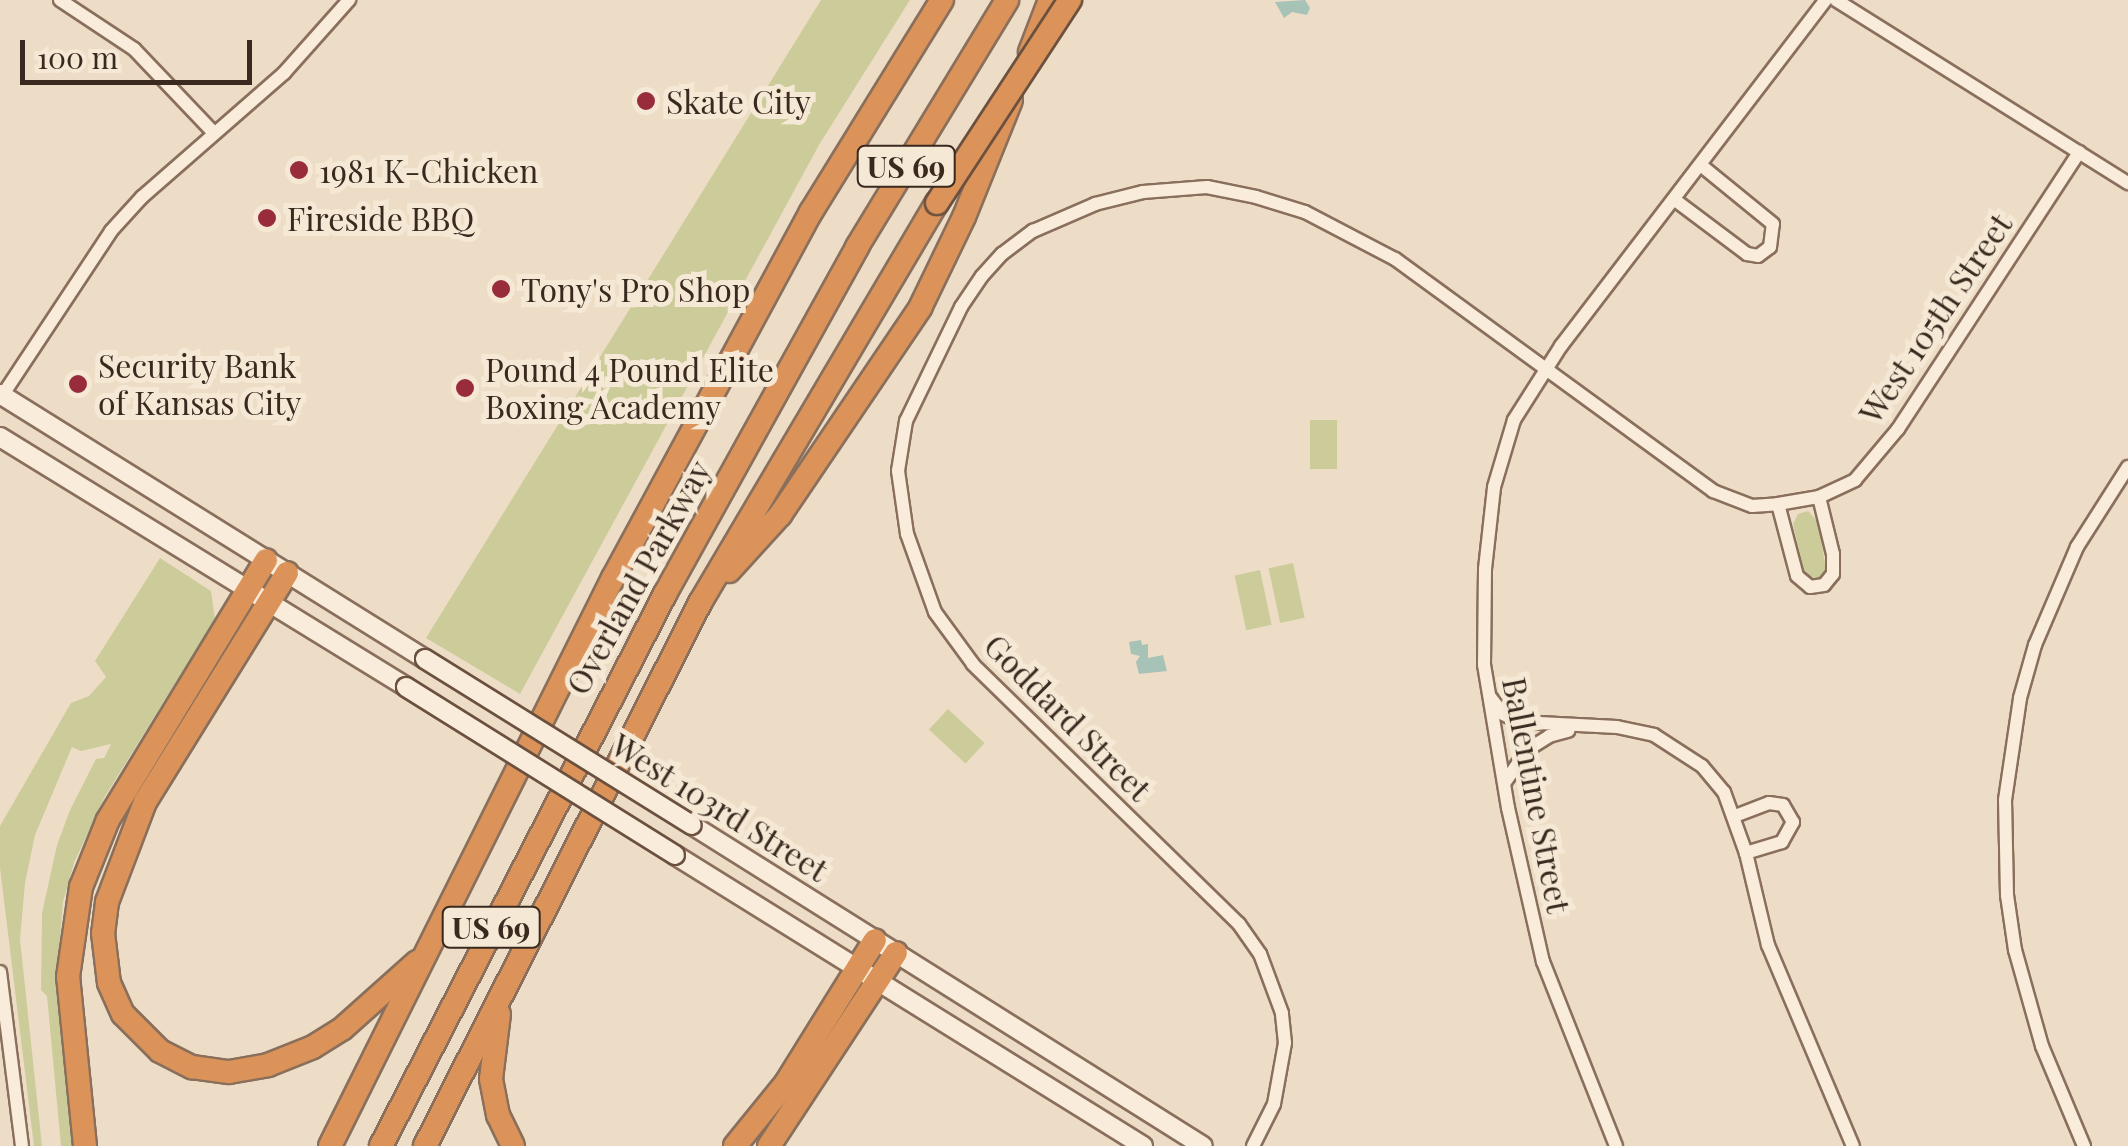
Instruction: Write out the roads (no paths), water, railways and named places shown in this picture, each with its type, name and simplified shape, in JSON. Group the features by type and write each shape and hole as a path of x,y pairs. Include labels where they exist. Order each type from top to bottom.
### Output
{"highway":[{"name":"Overland Parkway","path":"330,1146 613,578 811,212 942,0"},
{"name":"Overland Parkway","path":"381,1146 603,709 694,542 848,264 1007,0"},
{"path":"700,604 780,515 920,308 964,216 1050,0"},
{"path":"425,1146 700,604 937,203 1070,0"},
{"path":"266,560 259,595 145,802 118,866 104,933 116,999 146,1041 174,1059 212,1071 249,1070 289,1058 342,1028 428,953"},
{"path":"85,1146 68,977 82,887 108,820 259,595 286,573"},
{"path":"735,1146 786,1083 875,940"},
{"path":"769,1146 896,953"},
{"path":"500,998 492,1078 498,1115 513,1146"}],"main road":[{"name":"West 103rd Street","path":"1,396 1203,1146"},
{"name":"West 103rd Street","path":"0,437 1143,1146"}],"street":[{"path":"60,0 134,48 214,133"},
{"path":"1,396 111,231 142,197 284,73 349,0"},
{"name":"Ballentine Street","path":"1614,1145 1543,962 1486,692 1485,569 1494,487 1514,420 1546,369 1826,0"},
{"path":"1836,0 2128,183"},
{"name":"West 105th Street","path":"1446,296 1713,491 1752,506 1819,497 1855,480 1898,429 2079,152"},
{"path":"1676,200 1747,254 1758,256 1770,246 1772,224 1702,166"},
{"name":"Goddard Street","path":"1253,1146 1274,1104 1285,1043 1282,1013 1260,954 1220,905 997,692 946,628 912,550 901,506 898,471 906,420 961,307 1002,254 1033,230 1094,204 1143,192 1207,187 1305,212 1396,259 1446,296"},
{"path":"2084,1146 2042,1046 2015,950 2007,895 2006,800 2020,698 2035,645 2077,547 2128,466"},
{"path":"1778,504 1797,576 1810,587 1824,586 1833,574 1833,554 1819,497"},
{"path":"1486,692 1503,714 1520,722 1636,731 1682,751 1724,792 1746,853 1768,944 1853,1146"},
{"path":"1504,784 1527,750 1549,736 1580,728"},
{"path":"1735,816 1770,803 1783,805 1793,822 1782,842 1746,853"},
{"path":"0,972 22,1146"}],"place":[{"name":"Skate City","path":"646,101"},
{"name":"1981 K-Chicken","path":"299,170"},
{"name":"Fireside BBQ","path":"267,218"},
{"name":"Tony's Pro Shop","path":"501,289"},
{"name":"Security Bank of Kansas City","path":"78,384"},
{"name":"Pound 4 Pound Elite Boxing Academy","path":"465,388"}]}
